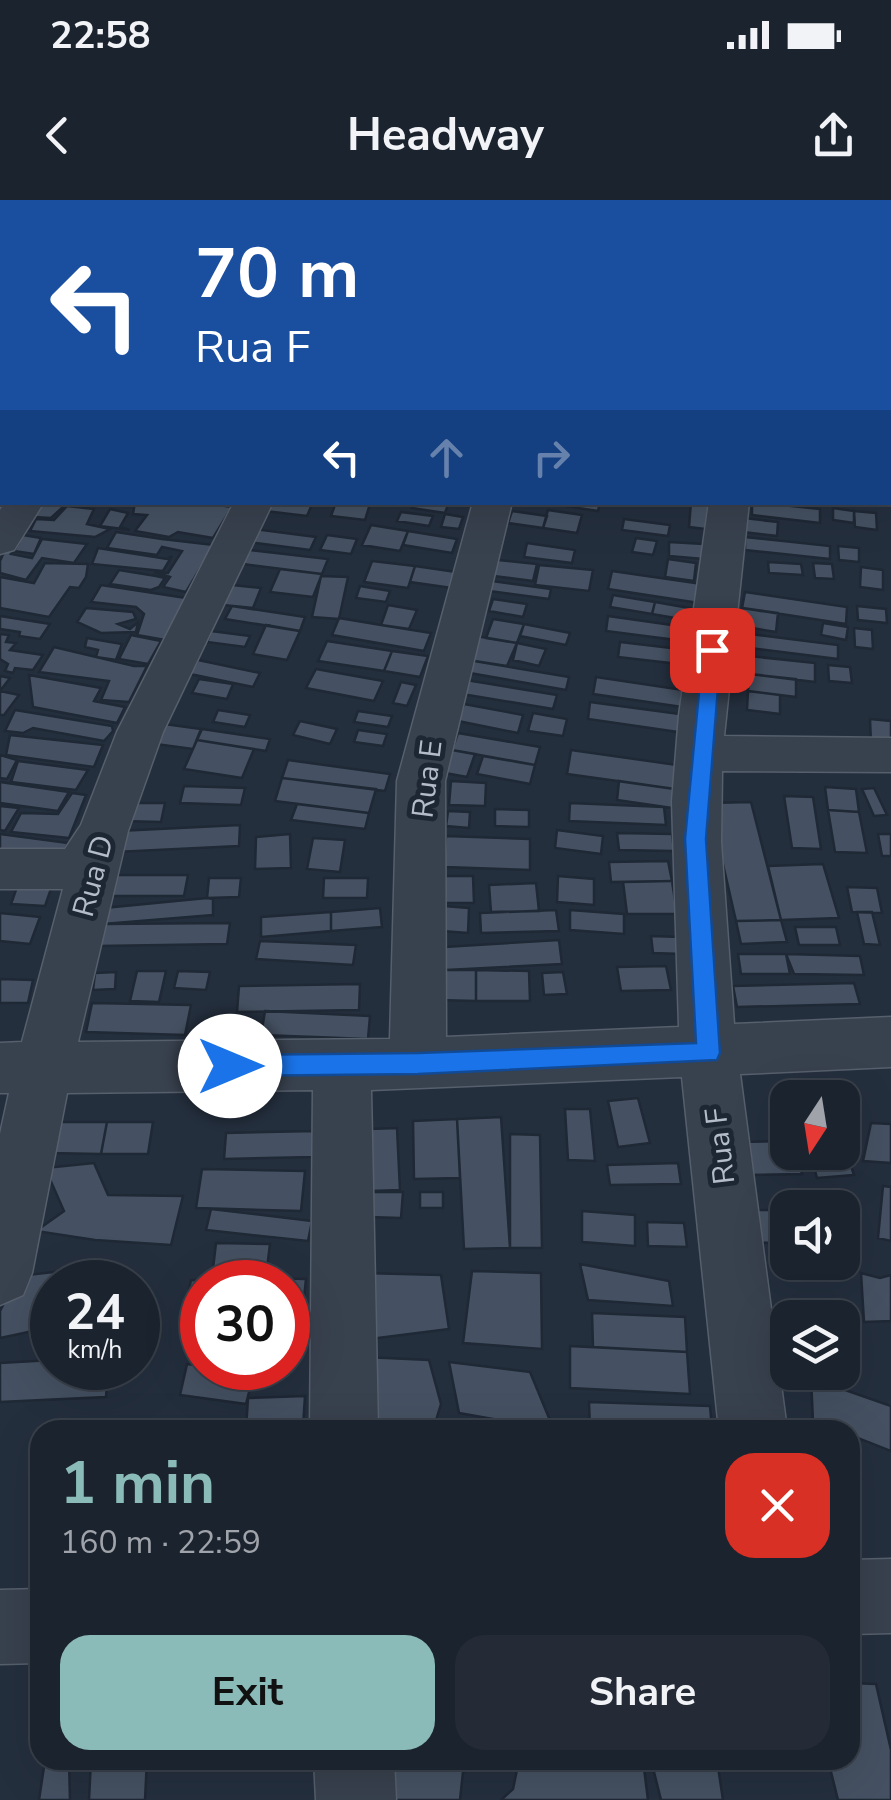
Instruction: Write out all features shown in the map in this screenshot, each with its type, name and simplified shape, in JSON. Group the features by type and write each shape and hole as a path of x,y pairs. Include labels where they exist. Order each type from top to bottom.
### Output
{"street":[{"path":"0,541 23,505"},
{"name":"Rua D","path":"0,1273 22,1067 140,732 253,505"},
{"name":"Rua E","path":"418,1064 421,781 492,505"},
{"name":"Rua F","path":"728,505 696,839 708,1053 752,1420"},
{"path":"702,753 891,755"},
{"path":"0,869 79,869 104,831"},
{"path":"22,1067 418,1064 891,1042"},
{"path":"342,1064 344,1420"},
{"path":"860,1596 891,1596"},
{"path":"0,1627 30,1626"},
{"path":"354,1770 356,1800"}],"building":[{"path":"40,505 65,505 51,518 33,517"},
{"path":"134,505 232,507 213,538 135,531 147,515 133,514"},
{"path":"268,505 312,505 307,516 265,511"},
{"path":"335,505 370,505 365,520 331,516"},
{"path":"413,505 448,505 445,513 412,508"},
{"path":"559,505 599,505 598,511"},
{"path":"691,505 714,505 713,530 689,527"},
{"path":"752,505 820,509 820,523 752,515"},
{"path":"67,506 94,509 87,524 110,529 95,537 30,531 36,519 54,520"},
{"path":"833,508 854,511 854,523 833,520"},
{"path":"110,509 128,513 120,527 130,530 100,526"},
{"path":"548,510 582,515 577,533 543,528"},
{"path":"512,511 547,516 543,528 508,523"},
{"path":"854,511 876,513 877,530 855,527"},
{"path":"401,512 433,516 429,526 397,521"},
{"path":"445,514 463,517 459,529 441,527"},
{"path":"744,518 778,522 777,536 743,532"},
{"path":"624,519 670,525 668,536 622,530"},
{"path":"371,525 408,531 400,551 362,545"},
{"path":"254,529 316,537 310,550 248,542"},
{"path":"408,531 457,539 452,553 403,545"},
{"path":"116,532 214,545 186,592 163,587 170,577 154,572 168,573 182,551 162,547 157,555 107,548"},
{"path":"23,535 41,538 34,554 14,551"},
{"path":"327,535 357,539 351,554 320,550"},
{"path":"745,537 830,546 830,559 745,550"},
{"path":"636,538 657,541 653,555 632,552"},
{"path":"42,539 87,544 74,563 42,558 26,580 0,573 0,561 8,543 18,544 11,554 32,558"},
{"path":"669,542 704,544 704,559 669,556"},
{"path":"527,543 575,550 572,563 524,557"},
{"path":"838,546 859,548 859,562 839,560"},
{"path":"98,548 167,559 172,556 163,571 92,564"},
{"path":"250,550 328,559 322,574 243,564"},
{"path":"489,559 537,564 533,581 485,575"},
{"path":"668,559 696,563 694,581 665,577"},
{"path":"372,561 415,566 408,588 364,582"},
{"path":"768,562 801,564 803,575 769,573"},
{"path":"45,563 88,564 86,577 79,588 70,587 49,617 0,608 0,577 34,583"},
{"path":"813,563 832,564 834,579 815,578"},
{"path":"539,565 593,570 589,591 535,585"},
{"path":"415,566 456,572 452,588 410,582"},
{"path":"861,567 883,570 883,590 860,587"},
{"path":"280,569 322,574 313,597 270,592"},
{"path":"119,570 165,578 151,590 110,584"},
{"path":"612,571 702,584 699,603 608,589"},
{"path":"321,576 348,577 339,619 312,617"},
{"path":"492,581 551,589 549,599 489,591"},
{"path":"101,585 186,598 165,640 137,635 144,614 136,607 91,602"},
{"path":"232,585 261,588 253,608 223,605"},
{"path":"360,586 390,591 386,602 356,598"},
{"path":"745,592 847,607 846,624 742,608"},
{"path":"613,595 655,602 652,614 610,607"},
{"path":"493,599 527,604 523,617 489,611"},
{"path":"655,602 695,609 692,621 652,614"},
{"path":"388,605 417,610 409,629 381,625"},
{"path":"232,606 305,617 300,631 225,619"},
{"path":"857,606 886,609 887,623 858,620"},
{"path":"86,608 133,612 136,619 118,624 130,629 138,622 136,632 101,633 77,622"},
{"path":"742,608 778,613 776,632 740,626"},
{"path":"0,616 50,624 40,639 19,636 20,632 0,629"},
{"path":"608,616 686,627 684,641 606,631"},
{"path":"339,618 431,633 424,651 332,635"},
{"path":"493,619 524,624 517,643 486,638"},
{"path":"823,623 848,627 846,640 821,635"},
{"path":"524,624 570,633 566,645 520,636"},
{"path":"266,625 300,631 287,660 253,654"},
{"path":"854,628 872,630 873,649 855,647"},
{"path":"211,631 250,636 245,647 207,642"},
{"path":"0,634 9,635 6,642 16,643 10,650 43,655 33,670 5,671 8,664 0,659"},
{"path":"750,634 838,645 838,659 749,648"},
{"path":"131,635 161,641 148,664 119,659"},
{"path":"476,636 517,643 507,666 468,660"},
{"path":"87,638 122,644 116,660 96,657 98,650 85,647"},
{"path":"327,641 392,651 384,671 318,661"},
{"path":"620,642 680,649 679,664 618,657"},
{"path":"517,643 546,649 539,666 513,660"},
{"path":"54,647 147,666 129,702 101,700 109,681 39,672"},
{"path":"392,651 428,656 420,677 384,671"},
{"path":"749,656 815,663 815,682 749,674"},
{"path":"198,660 260,673 253,687 190,674"},
{"path":"468,660 569,677 566,690 464,672"},
{"path":"828,665 850,667 852,683 829,681"},
{"path":"316,669 383,681 374,701 306,688"},
{"path":"749,674 796,679 796,697 748,691"},
{"path":"29,675 101,688 94,701 125,707 117,723 33,707"},
{"path":"0,676 10,678 0,691"},
{"path":"596,677 690,691 689,708 593,694"},
{"path":"199,679 233,684 227,699 192,693"},
{"path":"466,680 557,695 553,709 462,694"},
{"path":"401,682 416,685 407,706 393,703"},
{"path":"0,691 19,695 4,715 0,715"},
{"path":"748,691 780,695 780,714 747,710"},
{"path":"590,702 687,715 685,733 588,719"},
{"path":"464,704 523,715 518,733 458,721"},
{"path":"15,710 112,726 113,731 104,741 33,728 23,733 5,731"},
{"path":"218,710 250,715 245,727 213,722"},
{"path":"358,711 392,716 388,727 354,722"},
{"path":"533,713 567,719 563,736 528,731"},
{"path":"870,719 891,721 891,745 871,743"},
{"path":"300,721 337,729 330,744 293,735"},
{"path":"157,723 201,729 193,749 148,743"},
{"path":"202,729 270,739 266,751 197,740"},
{"path":"358,730 387,734 383,746 354,742"},
{"path":"458,733 540,747 535,765 452,750"},
{"path":"10,735 103,745 94,767 6,755"},
{"path":"197,740 254,749 242,778 184,769"},
{"path":"452,750 475,754 467,777 445,773"},
{"path":"571,750 677,765 675,789 567,774"},
{"path":"0,755 17,760 7,779 0,778"},
{"path":"483,756 535,765 530,784 477,774"},
{"path":"288,760 390,774 385,791 282,778"},
{"path":"18,761 88,770 76,790 11,782"},
{"path":"282,778 376,789 369,813 275,801"},
{"path":"451,781 486,783 485,806 449,805"},
{"path":"619,781 675,789 672,808 617,800"},
{"path":"0,782 69,792 58,811 0,803"},
{"path":"184,786 245,788 241,805 180,803"},
{"path":"825,787 856,789 859,812 828,810"},
{"path":"874,788 887,815 874,816 862,789"},
{"path":"72,793 86,795 69,838 11,832 21,813 58,814"},
{"path":"784,796 813,797 821,849 792,848"},
{"path":"751,802 781,920 736,921 709,803"},
{"path":"126,803 165,803 161,822 122,821"},
{"path":"570,803 664,807 666,825 569,821"},
{"path":"297,804 369,813 365,829 291,820"},
{"path":"0,806 19,808 5,831 0,830"},
{"path":"495,809 529,810 529,827 495,826"},
{"path":"828,810 859,812 867,853 835,852"},
{"path":"448,811 470,812 469,828 446,826"},
{"path":"240,825 239,846 115,852 118,831"},
{"path":"557,830 603,836 601,854 555,848"},
{"path":"617,833 672,834 674,851 619,850"},
{"path":"0,834 68,843 58,865 0,862"},
{"path":"290,834 291,868 255,869 256,837"},
{"path":"878,834 891,834 891,856 882,856"},
{"path":"446,836 530,839 530,870 444,867"},
{"path":"313,838 345,840 340,872 307,869"},
{"path":"668,861 672,881 611,882 609,862"},
{"path":"823,864 839,918 781,920 768,866"},
{"path":"113,875 188,875 184,896 109,896"},
{"path":"437,876 473,876 474,903 437,903"},
{"path":"558,876 594,879 594,905 557,902"},
{"path":"209,878 241,878 239,897 207,898"},
{"path":"324,878 368,878 367,898 323,898"},
{"path":"672,881 677,914 627,914 623,882"},
{"path":"536,883 539,911 491,912 489,885"},
{"path":"18,884 52,886 45,906 11,904"},
{"path":"847,887 877,888 882,913 852,912"},
{"path":"213,899 213,915 103,924 104,908"},
{"path":"444,906 469,908 468,933 442,931"},
{"path":"380,908 382,927 331,931 331,912"},
{"path":"556,910 559,931 481,933 480,913"},
{"path":"570,910 624,914 624,934 570,930"},
{"path":"331,912 331,931 261,937 261,917"},
{"path":"857,912 872,912 880,945 864,944"},
{"path":"0,913 40,917 30,944 0,941"},
{"path":"781,920 787,942 741,944 736,921"},
{"path":"230,923 227,944 99,946 103,924"},
{"path":"795,927 836,927 840,945 799,945"},
{"path":"651,936 681,937 683,954 653,953"},
{"path":"559,940 562,964 446,970 444,947"},
{"path":"260,941 356,945 353,965 256,959"},
{"path":"738,954 786,954 790,974 741,974"},
{"path":"786,954 860,956 864,975 794,974"},
{"path":"666,966 671,990 621,991 617,967"},
{"path":"439,970 476,970 476,1001 438,1000"},
{"path":"476,970 529,971 530,1001 476,1001"},
{"path":"137,971 166,971 159,1002 130,1001"},
{"path":"178,971 210,972 206,990 174,988"},
{"path":"116,972 115,989 93,990 95,973"},
{"path":"563,972 567,994 544,995 542,973"},
{"path":"0,979 33,980 28,1003 0,1003"},
{"path":"854,983 860,1004 737,1007 733,986"},
{"path":"360,984 359,1010 237,1012 239,986"},
{"path":"92,1003 191,1005 185,1035 86,1032"},
{"path":"265,1011 370,1016 368,1039 261,1035"},
{"path":"638,1098 650,1143 618,1147 608,1101"},
{"path":"565,1109 590,1109 595,1161 568,1160"},
{"path":"501,1117 510,1248 464,1249 457,1119"},
{"path":"457,1119 460,1178 414,1179 413,1121"},
{"path":"55,1122 107,1122 101,1154 48,1153"},
{"path":"107,1122 153,1122 148,1154 101,1154"},
{"path":"871,1123 891,1124 891,1163 863,1161"},
{"path":"397,1128 400,1190 371,1191 369,1129"},
{"path":"315,1131 313,1157 224,1159 226,1133"},
{"path":"510,1134 540,1135 542,1248 510,1248"},
{"path":"770,1141 770,1170 801,1170 802,1174 743,1175 737,1142"},
{"path":"94,1163 108,1195 183,1196 171,1245 36,1231 64,1211 45,1168"},
{"path":"678,1163 681,1184 610,1185 607,1165"},
{"path":"202,1169 305,1171 301,1211 196,1208"},
{"path":"815,1170 852,1170 854,1175 817,1178"},
{"path":"883,1186 891,1187 891,1241 878,1238"},
{"path":"369,1192 403,1192 401,1218 368,1217"},
{"path":"420,1192 443,1192 443,1208 420,1208"},
{"path":"211,1209 312,1221 308,1241 206,1230"},
{"path":"752,1210 770,1210 770,1243 755,1242"},
{"path":"582,1211 635,1215 635,1246 582,1242"},
{"path":"647,1222 684,1223 687,1247 648,1246"},
{"path":"216,1243 270,1244 268,1260 214,1260"},
{"path":"580,1264 669,1281 673,1306 588,1300"},
{"path":"472,1271 541,1273 542,1349 463,1343"},
{"path":"362,1273 441,1275 449,1329 362,1340"},
{"path":"861,1273 880,1278 891,1275 891,1321 864,1322"},
{"path":"30,1275 30,1332 0,1338 0,1311 18,1276"},
{"path":"592,1313 685,1317 687,1352 593,1347"},
{"path":"570,1346 687,1352 690,1394 570,1388"},
{"path":"364,1357 429,1360 441,1404 436,1420 360,1420"},
{"path":"30,1361 30,1390 106,1390 106,1397 0,1402 0,1363"},
{"path":"449,1362 530,1372 550,1420 498,1420 459,1413"},
{"path":"181,1390 250,1390 246,1404 180,1395"},
{"path":"812,1390 845,1390 891,1406 891,1451 860,1439 860,1420 813,1420"},
{"path":"305,1396 303,1420 247,1420 248,1398"},
{"path":"589,1402 710,1406 711,1420 590,1420"},
{"path":"860,1683 876,1684 891,1750 891,1800 838,1800 830,1770 860,1770"},
{"path":"44,1770 69,1770 70,1800 39,1800"},
{"path":"90,1770 146,1770 145,1800 89,1800"},
{"path":"393,1770 467,1770 463,1772 460,1800 393,1800"},
{"path":"517,1770 644,1770 648,1800 501,1800 513,1789"},
{"path":"654,1770 718,1770 723,1800 661,1800"}],"route":[{"path":"230,1066 418,1064 708,1053 696,839 712,650"}]}
